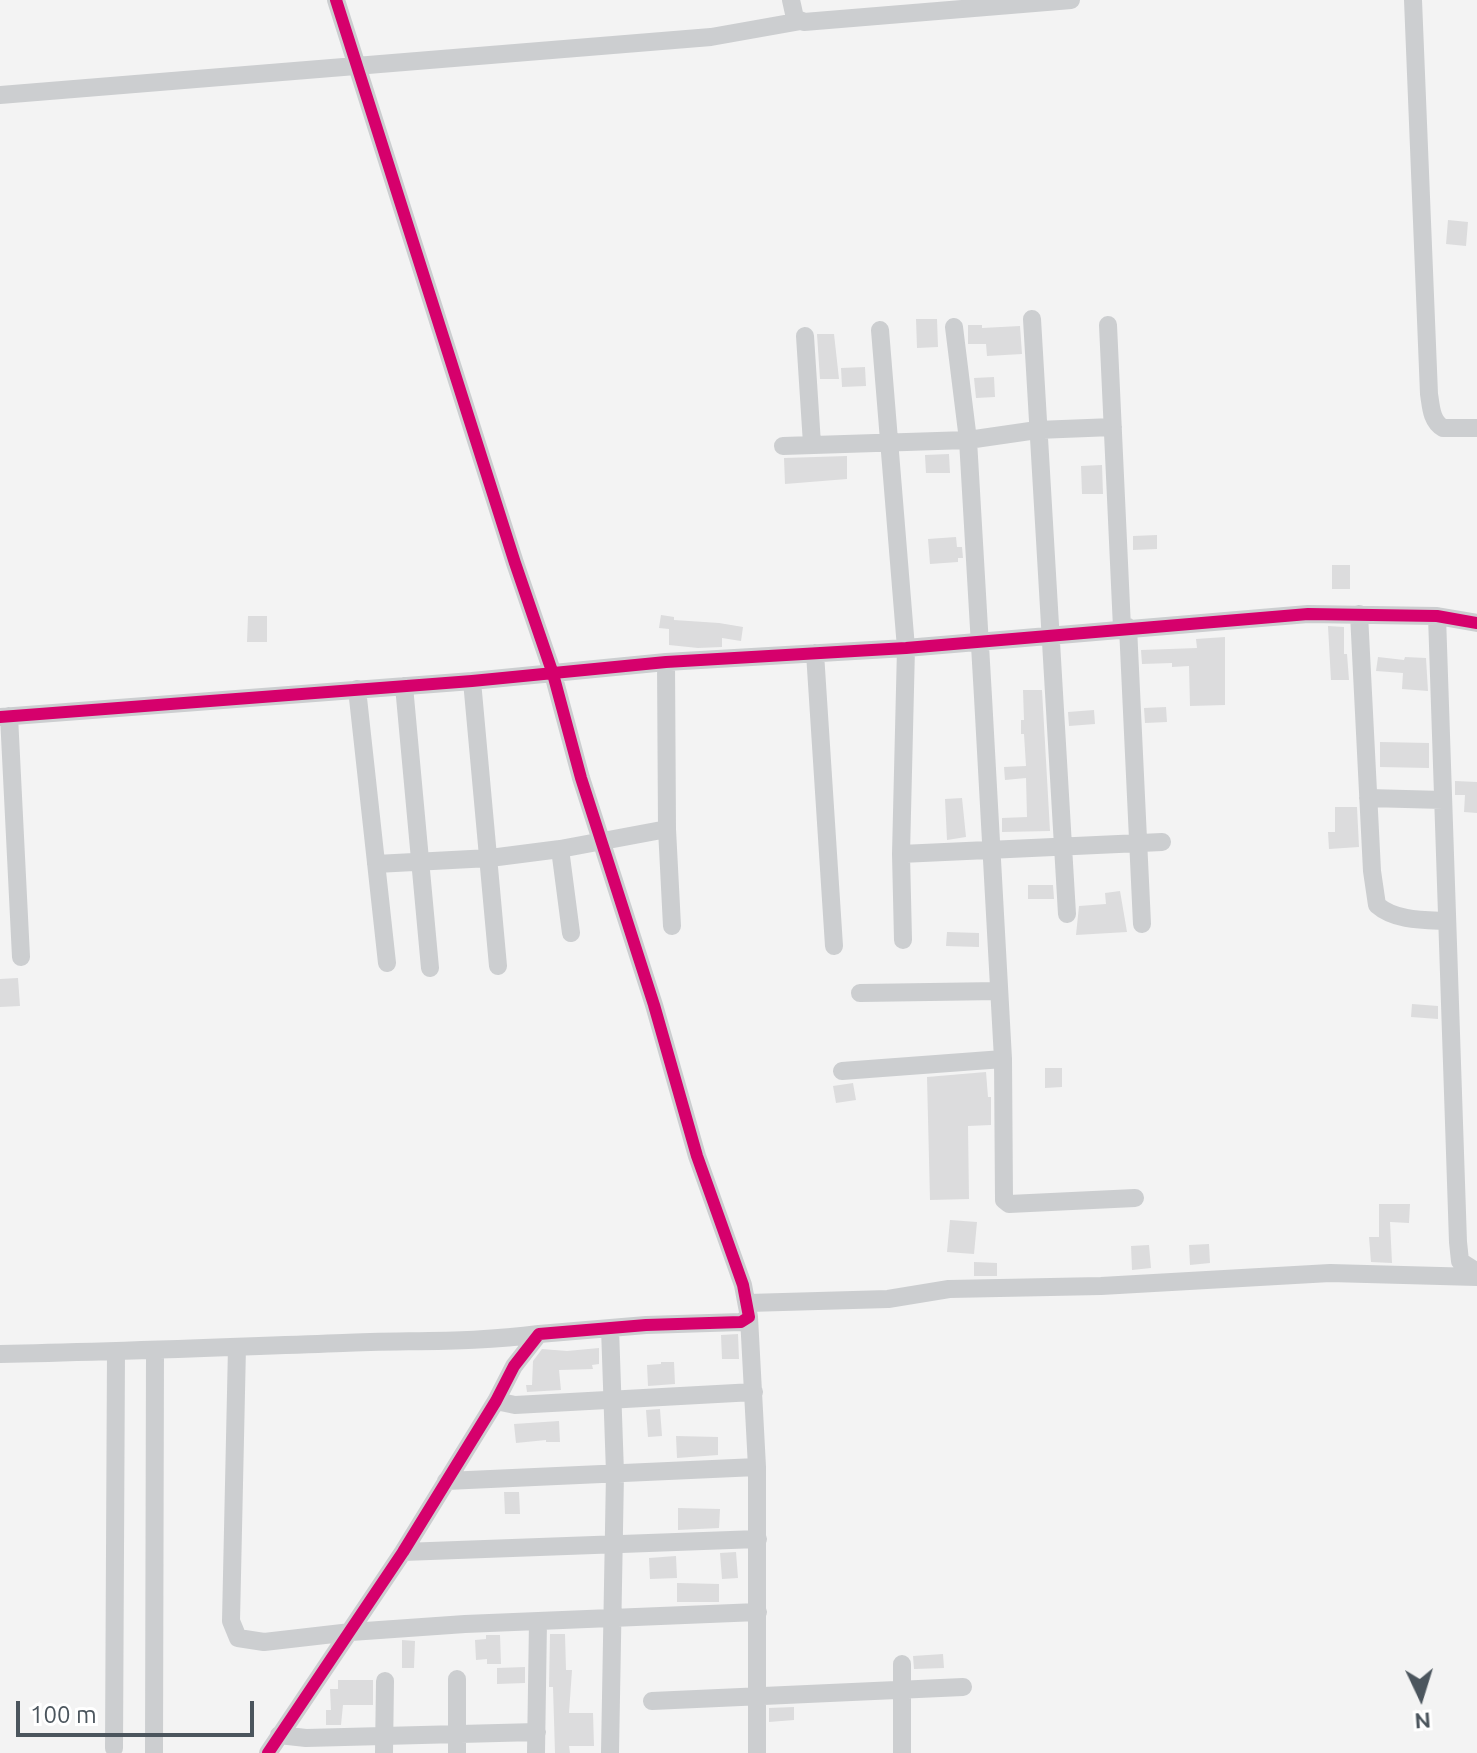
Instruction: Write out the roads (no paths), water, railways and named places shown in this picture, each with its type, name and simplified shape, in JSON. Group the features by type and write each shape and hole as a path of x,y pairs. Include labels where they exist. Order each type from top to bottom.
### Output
{"street":[{"path":"336,0 553,674 712,1202 749,1310 757,1467 757,1753"},
{"path":"791,0 792,12 801,21"},
{"path":"0,95 711,37 869,8 1071,0"},
{"path":"1413,0 1429,394 1438,426 1477,428"},
{"path":"1032,319 1067,914"},
{"path":"1108,325 1142,924"},
{"path":"954,327 968,440 992,851 1003,1059 1005,1202 1135,1198"},
{"path":"880,330 906,648 901,854 903,940"},
{"path":"805,336 812,444"},
{"path":"783,446 968,440 1037,430 1113,427"},
{"path":"21,957 4,717 472,681 666,662 906,648 1125,627 1308,614 1437,616 1477,623"},
{"path":"1359,614 1372,871 1377,905 1392,914 1416,920 1447,921"},
{"path":"1437,616 1459,1255 1463,1265 1477,1274"},
{"path":"815,653 834,946"},
{"path":"666,662 667,829 672,926"},
{"path":"472,681 498,966"},
{"path":"404,686 430,968"},
{"path":"357,689 387,963"},
{"path":"1368,798 1443,800"},
{"path":"376,864 490,858 560,849 667,829"},
{"path":"901,854 1162,842"},
{"path":"560,849 571,933"},
{"path":"860,993 999,991"},
{"path":"842,1071 1003,1059"},
{"path":"749,1310 888,1299 949,1289 1053,1288 1330,1273 1477,1274"},
{"path":"0,1354 501,1339 610,1328 741,1322 749,1310"},
{"path":"610,1328 615,1473 610,1753"},
{"path":"268,1753 403,1552 496,1401 514,1366 539,1334"},
{"path":"237,1347 231,1621 238,1638 264,1642 351,1632 758,1612"},
{"path":"154,1753 155,1351"},
{"path":"114,1748 116,1352"},
{"path":"496,1401 515,1405 754,1392"},
{"path":"446,1481 757,1467"},
{"path":"403,1552 758,1539"},
{"path":"536,1753 538,1621"},
{"path":"902,1664 902,1753"},
{"path":"457,1679 457,1753"},
{"path":"384,1744 385,1681"},
{"path":"652,1701 963,1687"},
{"path":"279,1735 307,1745 384,1744 457,1734 537,1732"}]}
